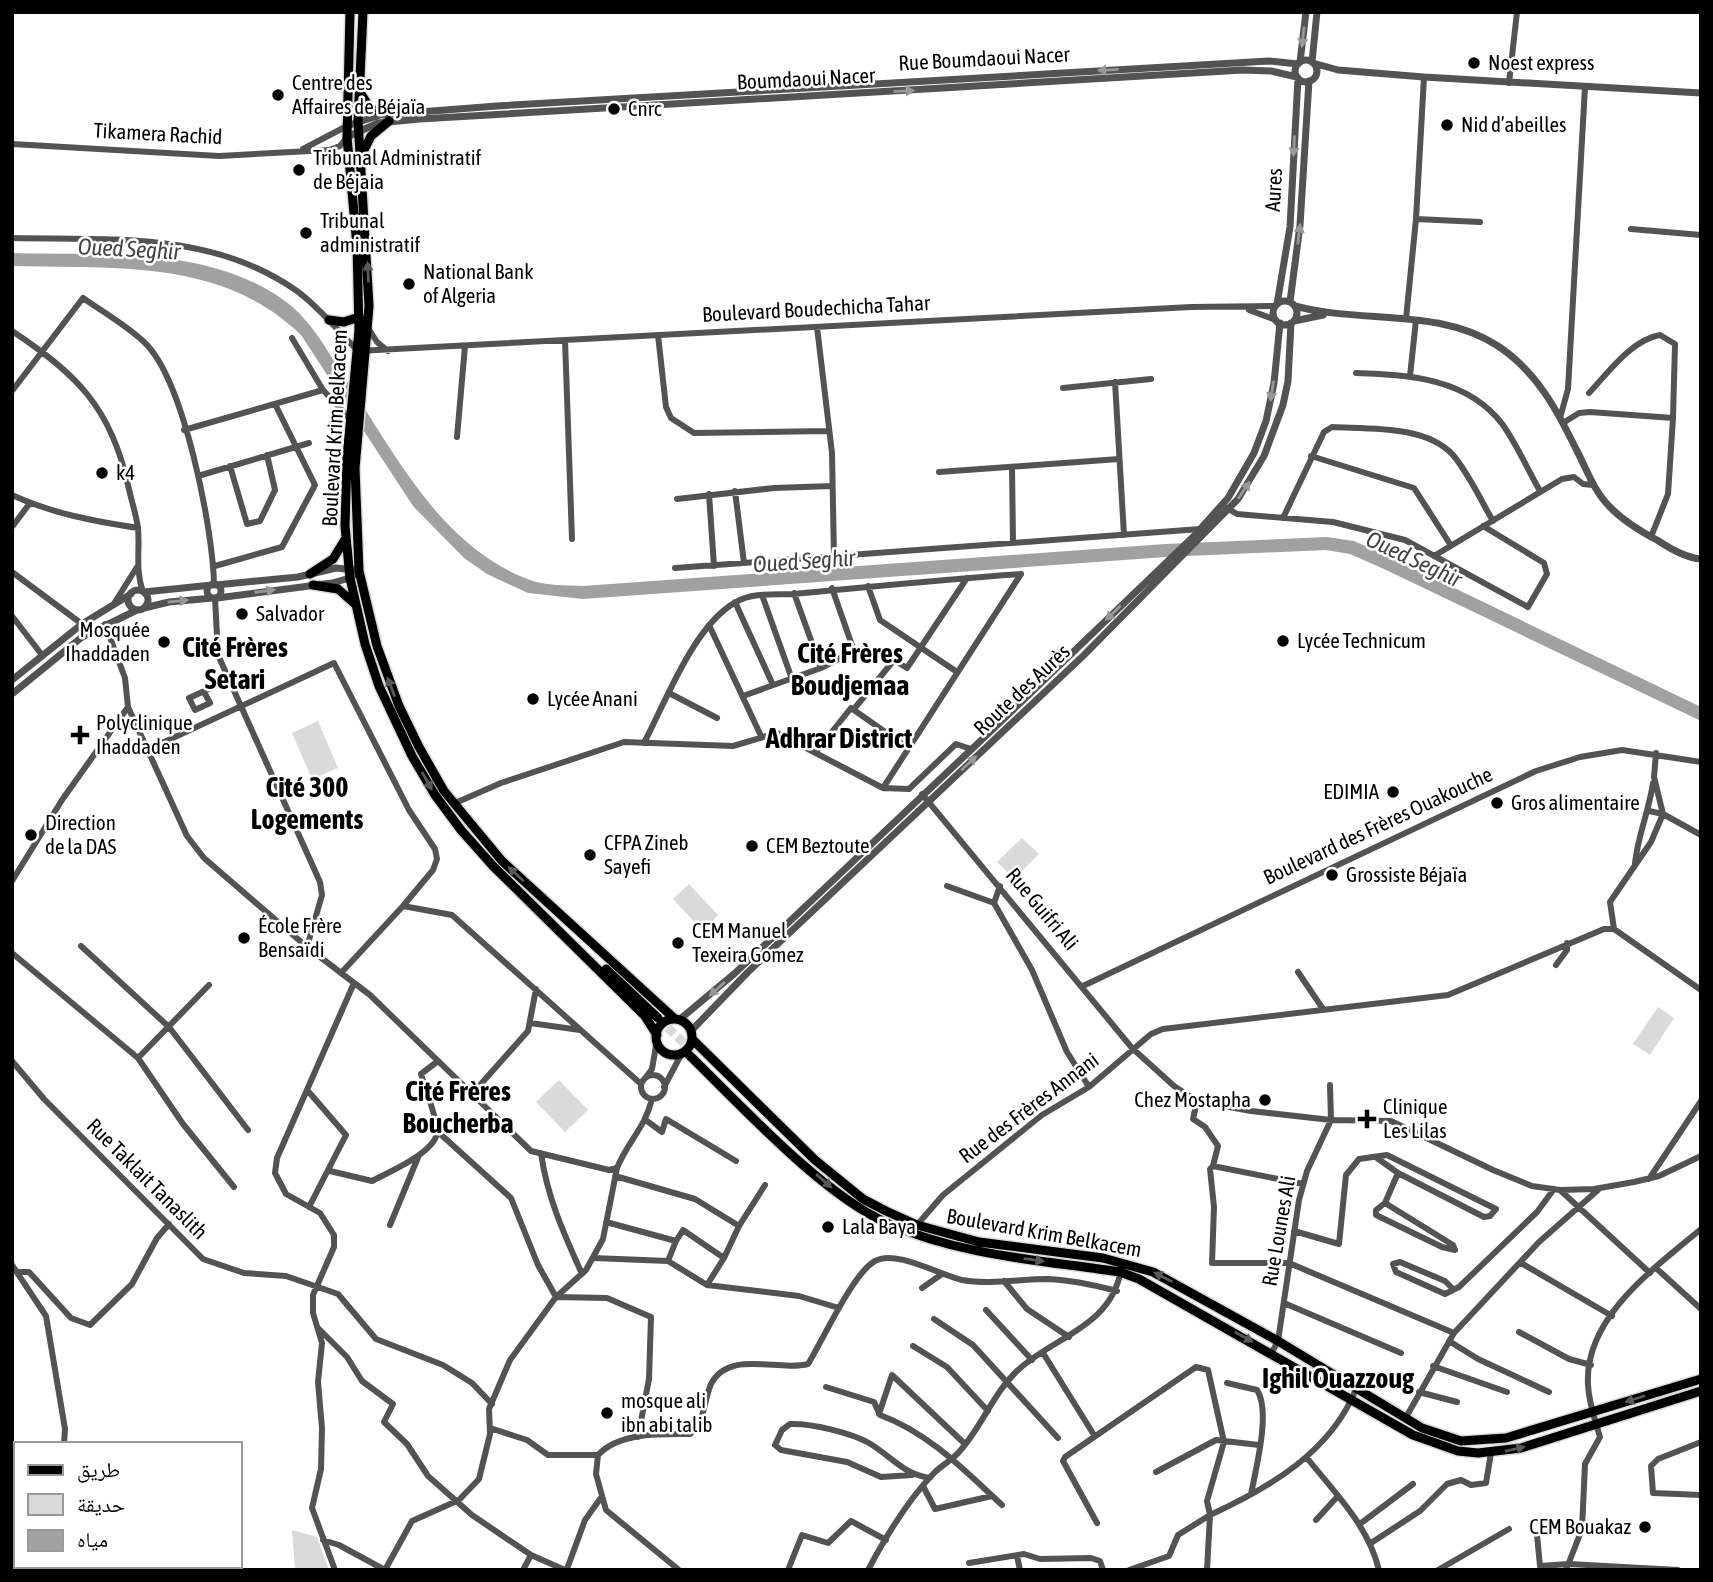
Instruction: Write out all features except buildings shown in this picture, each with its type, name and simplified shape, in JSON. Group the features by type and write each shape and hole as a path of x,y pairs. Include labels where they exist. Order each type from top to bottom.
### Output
{"main road":[{"name":"Boulevard Krim Belkacem","path":"350,12 347,137 362,358 355,478 359,571 372,629 399,706 419,747 454,803 545,909 645,1016 657,1037"},
{"name":"Boulevard Krim Belkacem","path":"363,12 358,126 369,286 368,327 350,419 346,536 350,573 365,644 392,716 412,756 477,849 677,1020"},
{"path":"359,82 363,99 371,110 399,113"},
{"path":"360,159 368,140 389,121"},
{"path":"329,320 344,322 359,317"},
{"path":"310,574 333,559 346,536"},
{"path":"313,585 338,589 356,606"},
{"path":"545,909 658,1018"},
{"path":"677,1020 691,1035 683,1052 665,1052 657,1037 661,1026 677,1020"},
{"name":"Boulevard Krim Belkacem","path":"691,1035 815,1160 863,1199 917,1225 979,1242 1162,1276 1278,1341 1405,1419 1443,1437 1483,1441 1528,1433 1701,1379"},
{"name":"Boulevard Krim Belkacem","path":"683,1052 834,1189 884,1222 938,1242 986,1254 1121,1267 1272,1352 1351,1401 1437,1445 1491,1453 1521,1448 1701,1391"},
{"path":"696,1055 768,1122 815,1160"},
{"path":"768,1122 806,1165"}],"street":[{"path":"1299,63 1306,12"},
{"path":"1312,63 1317,12"},
{"path":"1509,83 1517,12"},
{"name":"Boumdaoui Nacer","path":"347,137 358,126 399,113 1255,61 1312,63 1338,70"},
{"name":"Aures","path":"1278,321 1276,305 1290,227 1299,63"},
{"name":"Aures","path":"1292,322 1297,316 1293,304 1311,79 1317,72 1312,63"},
{"name":"Boumdaoui Nacer","path":"347,126 389,121 1243,70 1271,71 1311,79"},
{"path":"1311,79 1338,70 1509,83 1701,93"},
{"path":"1406,319 1416,219 1424,77"},
{"path":"1561,421 1568,389 1585,87"},
{"name":"Tikamera Rachid","path":"302,150 347,126"},
{"name":"Tikamera Rachid","path":"12,144 219,156 335,148 347,137"},
{"path":"1416,219 1480,222"},
{"path":"1631,229 1701,234"},
{"path":"12,238 154,241 216,252 285,284 329,320 362,358"},
{"path":"12,391 83,298 144,342 156,357 174,395 198,476 215,566 214,585 208,592 215,598 218,655 320,882 322,895 307,947"},
{"path":"1276,305 1293,304 1329,314 1416,320 1461,328 1495,344 1533,376 1561,421 1593,485 1609,506 1651,537 1701,559"},
{"name":"Boulevard Boudechicha Tahar","path":"362,358 390,351 565,340 1191,307 1244,309 1276,305"},
{"name":"Boulevard Boudechicha Tahar","path":"1244,309 1278,321"},
{"path":"1278,321 1292,322 1329,314"},
{"path":"1410,376 1416,320"},
{"name":"Route des Aurès","path":"1196,538 1200,529 1225,508 1266,421 1274,383 1278,321"},
{"name":"Route des Aurès","path":"691,1035 744,975 971,749 1165,568 1251,480 1278,421 1288,381 1292,322"},
{"path":"368,327 377,342 390,351"},
{"path":"817,327 829,431 834,557"},
{"path":"12,331 43,351 83,388 105,416 121,454 138,528 138,565 129,604 141,609"},
{"path":"659,335 666,407 671,418 694,433 829,431"},
{"path":"1589,393 1626,354 1650,337 1660,335 1675,344 1668,494 1651,537"},
{"path":"292,338 323,390 350,419"},
{"path":"565,340 572,539"},
{"path":"457,438 465,346"},
{"name":"Boulevard Boudechicha Tahar","path":"362,358 390,351"},
{"path":"1356,373 1433,379 1459,390 1484,407 1503,425 1540,491"},
{"path":"1063,388 1151,379"},
{"path":"1115,382 1125,535"},
{"path":"184,430 323,390"},
{"path":"215,566 282,547 315,485 275,404"},
{"path":"1563,408 1579,413 1673,418"},
{"path":"1561,421 1579,413"},
{"path":"1283,518 1311,456 1329,428 1388,430 1419,436 1453,456 1493,521"},
{"path":"198,476 309,443"},
{"path":"230,466 247,524 260,521 275,490 268,455"},
{"path":"1311,456 1414,488 1450,544"},
{"path":"939,472 1119,459"},
{"path":"1012,467 1013,543"},
{"path":"1434,556 1540,491 1570,476 1583,484 1593,485"},
{"path":"677,499 735,491 832,486"},
{"path":"735,491 744,563"},
{"path":"709,494 714,566"},
{"path":"12,495 90,521 138,528"},
{"path":"12,527 30,503"},
{"path":"1225,508 1237,514 1333,522 1370,529 1405,540 1528,607 1547,573 1544,563 1483,526"},
{"path":"676,568 1200,529"},
{"path":"138,565 146,585 159,592"},
{"path":"138,565 148,598 141,609"},
{"path":"111,606 128,585 138,565"},
{"name":"Route des Aurès","path":"677,1020 734,974 925,797 1083,656 1165,568"},
{"path":"12,695 63,651 105,624 141,609 169,602 313,585 359,571"},
{"path":"12,572 82,624"},
{"path":"12,680 82,624 132,593 310,574 350,573"},
{"path":"644,743 709,625 735,602 762,595 832,588 1021,574 883,788"},
{"path":"855,709 894,660 907,668 967,578"},
{"path":"868,586 880,620 957,671"},
{"path":"743,696 821,668 854,651 832,588"},
{"path":"794,593 821,668"},
{"path":"762,595 792,679"},
{"path":"735,602 773,685"},
{"path":"12,616 42,655"},
{"path":"105,624 125,678 128,707 187,836 204,858 307,947 354,983 531,1151 616,1172 695,1199 739,1226"},
{"path":"709,625 761,736"},
{"path":"147,750 334,663 409,810 435,849 437,859 433,870 403,906 341,973"},
{"path":"204,692 229,680"},
{"path":"669,694 717,718"},
{"path":"12,881 62,800 128,707"},
{"path":"815,753 851,708 908,748"},
{"path":"446,808 601,747 624,742 733,746 777,733 788,736 883,788 909,789 956,744 965,744 971,749"},
{"name":"Boulevard des Frères Ouakouche","path":"1083,986 1536,771 1580,757 1622,750 1656,753 1701,762"},
{"path":"1656,753 1656,812 1651,842 1611,902 1614,929 1701,990"},
{"path":"1654,777 1656,812"},
{"name":"Rue Guifri Ali","path":"925,797 1132,1048 1174,1086 1197,1101"},
{"path":"1634,867 1638,834 1646,818 1656,812"},
{"path":"1656,812 1701,835"},
{"path":"947,886 994,903 1032,970 1067,1052 1088,1087"},
{"path":"994,903 1000,886"},
{"path":"403,906 452,915 641,1084 643,1094 652,1099"},
{"name":"Rue des Frères Annani","path":"917,1225 935,1202 1042,1115 1088,1087 1132,1048 1163,1029 1448,995 1567,943 1604,929 1614,929"},
{"path":"1556,965 1567,950 1567,943"},
{"path":"81,946 169,1027 248,1130"},
{"path":"12,953 138,1058 183,1124 234,1187"},
{"path":"1298,972 1323,1009"},
{"path":"335,1570 312,1508 322,1447 318,1382 322,1343 313,1313 317,1285 334,1247 334,1235 320,1213 286,1194 275,1173 277,1158 354,983"},
{"path":"138,1058 209,985"},
{"path":"472,1094 528,1031 536,989"},
{"path":"530,1023 581,1030"},
{"path":"641,1084 652,1069 657,1037"},
{"path":"323,1540 340,1545 385,1570 412,1521 457,1501 479,1479 490,1428 492,1404 510,1360 556,1297 582,1274 593,1258 603,1239 616,1172 626,1146 646,1121 652,1099 662,1094 683,1052"},
{"path":"438,1060 421,1074 438,1131 511,1198 538,1265 556,1297"},
{"name":"Rue Taklait Tanaslith","path":"12,1061 44,1100 203,1259 244,1273 286,1276 338,1294 376,1339 443,1365 472,1383 492,1404"},
{"path":"646,1077 660,1078 664,1087"},
{"path":"1330,1085 1331,1119"},
{"path":"308,1091 346,1135 330,1171 309,1207"},
{"path":"1454,1333 1289,1263 1212,1263 1214,1208 1210,1169 1218,1146 1205,1127 1193,1119 1197,1101 1251,1111 1331,1119 1391,1121 1532,1186 1557,1189 1601,1188 1649,1179 1701,1156"},
{"path":"1649,1179 1701,1101"},
{"path":"646,1121 662,1132 666,1119 736,1161"},
{"name":"Rue Lounes Ali","path":"1272,1352 1278,1341 1303,1184 1331,1119"},
{"path":"330,1171 372,1181 420,1153 433,1143 438,1131"},
{"path":"390,1224 420,1153"},
{"path":"541,1153 545,1181 555,1213 582,1274"},
{"path":"1294,1231 1339,1244 1346,1175 1359,1159 1387,1155 1496,1209 1490,1216 1484,1217 1398,1173 1377,1158"},
{"path":"1213,1166 1303,1184"},
{"path":"1385,1203 1453,1245 1455,1251 1376,1215 1376,1210 1385,1203 1398,1173"},
{"path":"707,1284 765,1185"},
{"path":"1405,1419 1454,1333 1577,1206 1601,1188"},
{"path":"1557,1189 1701,1309"},
{"path":"1454,1289 1445,1281 1400,1262 1393,1264 1396,1272 1445,1294 1459,1287 1537,1212 1557,1189"},
{"path":"606,1222 676,1241"},
{"path":"18,1272 29,1272 71,1318 90,1325 132,1283 157,1238 169,1224"},
{"path":"668,1261 682,1230 724,1258"},
{"path":"1567,1567 1583,1522 1585,1464 1600,1437 1591,1413 1587,1382 1595,1344 1612,1317 1653,1270 1699,1235"},
{"path":"593,1258 668,1261 707,1284 799,1296 839,1308"},
{"path":"490,1428 527,1440 548,1455 598,1455 616,1442 638,1437 690,1434 704,1414 712,1382 725,1370 739,1364 796,1367 808,1364 839,1308 871,1264 880,1258 897,1258 963,1280 1078,1282 1116,1292"},
{"path":"1521,1263 1612,1317"},
{"path":"12,1265 46,1316 65,1429 64,1442"},
{"path":"869,1570 923,1486 965,1444 1008,1381 1032,1360 1069,1338 1104,1307 1116,1292 1121,1267"},
{"path":"922,1288 942,1274"},
{"path":"1004,1281 1027,1308 1069,1338"},
{"path":"556,1297 607,1298 651,1317 649,1379 638,1437"},
{"path":"1284,1303 1401,1353"},
{"path":"986,1310 1032,1360"},
{"path":"934,1319 973,1345 1058,1438"},
{"path":"317,1328 346,1357 362,1381 393,1404 384,1422 407,1444 428,1476 457,1501 531,1555 566,1569 585,1520 600,1499"},
{"path":"1519,1332 1562,1355 1591,1366"},
{"path":"1449,1341 1478,1359 1549,1392"},
{"path":"913,1346 947,1367 988,1411"},
{"path":"1043,1353 1094,1435"},
{"path":"1433,1366 1507,1392"},
{"path":"1097,1523 1063,1461 1094,1435 1199,1367 1208,1370 1224,1442 1207,1501 1210,1515 1207,1570"},
{"path":"879,1414 892,1375 965,1444"},
{"path":"1227,1383 1257,1390 1262,1397 1259,1445 1251,1494"},
{"path":"826,1387 874,1402 879,1414 905,1424 951,1459 1002,1505"},
{"path":"1129,1570 1169,1556 1178,1535 1251,1494 1307,1458 1351,1401 1356,1389"},
{"path":"1419,1392 1457,1402"},
{"path":"912,1475 868,1442 806,1423 790,1424 776,1439 775,1446 781,1450 847,1462 881,1477 912,1475 930,1478"},
{"path":"1156,1472 1216,1440 1259,1445"},
{"path":"1701,1441 1658,1459 1651,1466 1653,1493 1701,1494"},
{"path":"1371,1543 1420,1511 1447,1484 1461,1479 1471,1485 1486,1483 1491,1453"},
{"path":"598,1455 596,1474 600,1499 606,1510 679,1570"},
{"path":"1307,1458 1360,1524 1371,1543 1379,1570"},
{"path":"1360,1524 1412,1484"},
{"path":"923,1486 935,1509 992,1496"},
{"path":"1316,1520 1338,1496"},
{"path":"788,1570 802,1535 828,1543 851,1521 886,1540"},
{"path":"1438,1570 1509,1529"},
{"path":"1537,1535 1540,1566 1678,1570"},
{"path":"523,1570 531,1555"},
{"path":"1017,1556 1020,1570"},
{"path":"969,1563 1017,1556 1091,1558 1100,1561 1103,1570"},
{"path":"662,1570 669,1562"},
{"path":"107,1570 130,1568"}],"green space":[{"path":"318,721 338,768 312,779 292,733"},
{"path":"1022,838 1039,854 1014,879 997,862"},
{"path":"689,884 718,915 703,931 673,899"},
{"path":"1658,1007 1674,1018 1650,1055 1633,1044"},
{"path":"559,1080 588,1110 565,1132 536,1102"},
{"path":"292,1530 317,1537 329,1570 295,1570"}],"water":[{"path":"12,253 118,255 189,262 223,270 255,283 285,301 302,316 316,334 399,463 443,520 469,544 498,564 536,582 583,586 1165,544 1327,537 1354,541 1390,557 1701,707 1701,721 1384,569 1350,554 1326,550 1166,557 583,599 528,593 487,574 464,558 413,506 301,335 270,310 237,292 202,280 128,269 12,266"}],"tunnel":[{"path":"658,1018 696,1055"}],"place":[{"name":"Noest express","path":"1474,63"},
{"name":"Centre des Affaires de Béjaïa","path":"278,95"},
{"name":"Cnrc","path":"614,109"},
{"name":"Nid d’abeilles","path":"1447,125"},
{"name":"Tribunal Administratif de Béjaia","path":"299,170"},
{"name":"Tribunal administratif","path":"306,233"},
{"name":"National Bank of Algeria","path":"409,284"},
{"name":"k4","path":"102,473"},
{"name":"Salvador","path":"242,614"},
{"name":"Lycée Technicum","path":"1283,641"},
{"name":"Mosquée Ihaddaden","path":"164,642"},
{"name":"Lycée Anani","path":"533,699"},
{"name":"Polyclinique Ihaddaden","path":"80,735"},
{"name":"EDIMIA","path":"1393,792"},
{"name":"Gros alimentaire","path":"1497,803"},
{"name":"Direction de la DAS","path":"31,835"},
{"name":"CEM Beztoute","path":"752,846"},
{"name":"CFPA Zineb Sayefi","path":"590,855"},
{"name":"Grossiste Béjaïa","path":"1332,875"},
{"name":"École Frère Bensaïdi","path":"244,938"},
{"name":"CEM Manuel Texeira Gomez","path":"678,943"},
{"name":"Chez Mostapha","path":"1265,1100"},
{"name":"Clinique Les Lilas","path":"1367,1119"},
{"name":"Lala Baya","path":"828,1227"},
{"name":"mosque ali ibn abi talib","path":"607,1413"},
{"name":"CEM Bouakaz","path":"1645,1527"}],"district":[{"name":"Cité Frères Setari","path":"235,663"},
{"name":"Cité Frères Boudjemaa","path":"850,669"},
{"name":"Adhrar District","path":"839,738"},
{"name":"Cité 300 Logements","path":"307,803"},
{"name":"Cité Frères Boucherba","path":"458,1107"},
{"name":"Ighil Ouazzoug","path":"1338,1378"}],"water label":[{"name":"Oued Seghir","path":"129,249"},
{"name":"Oued Seghir","path":"1414,559"},
{"name":"Oued Seghir","path":"804,561"}]}
